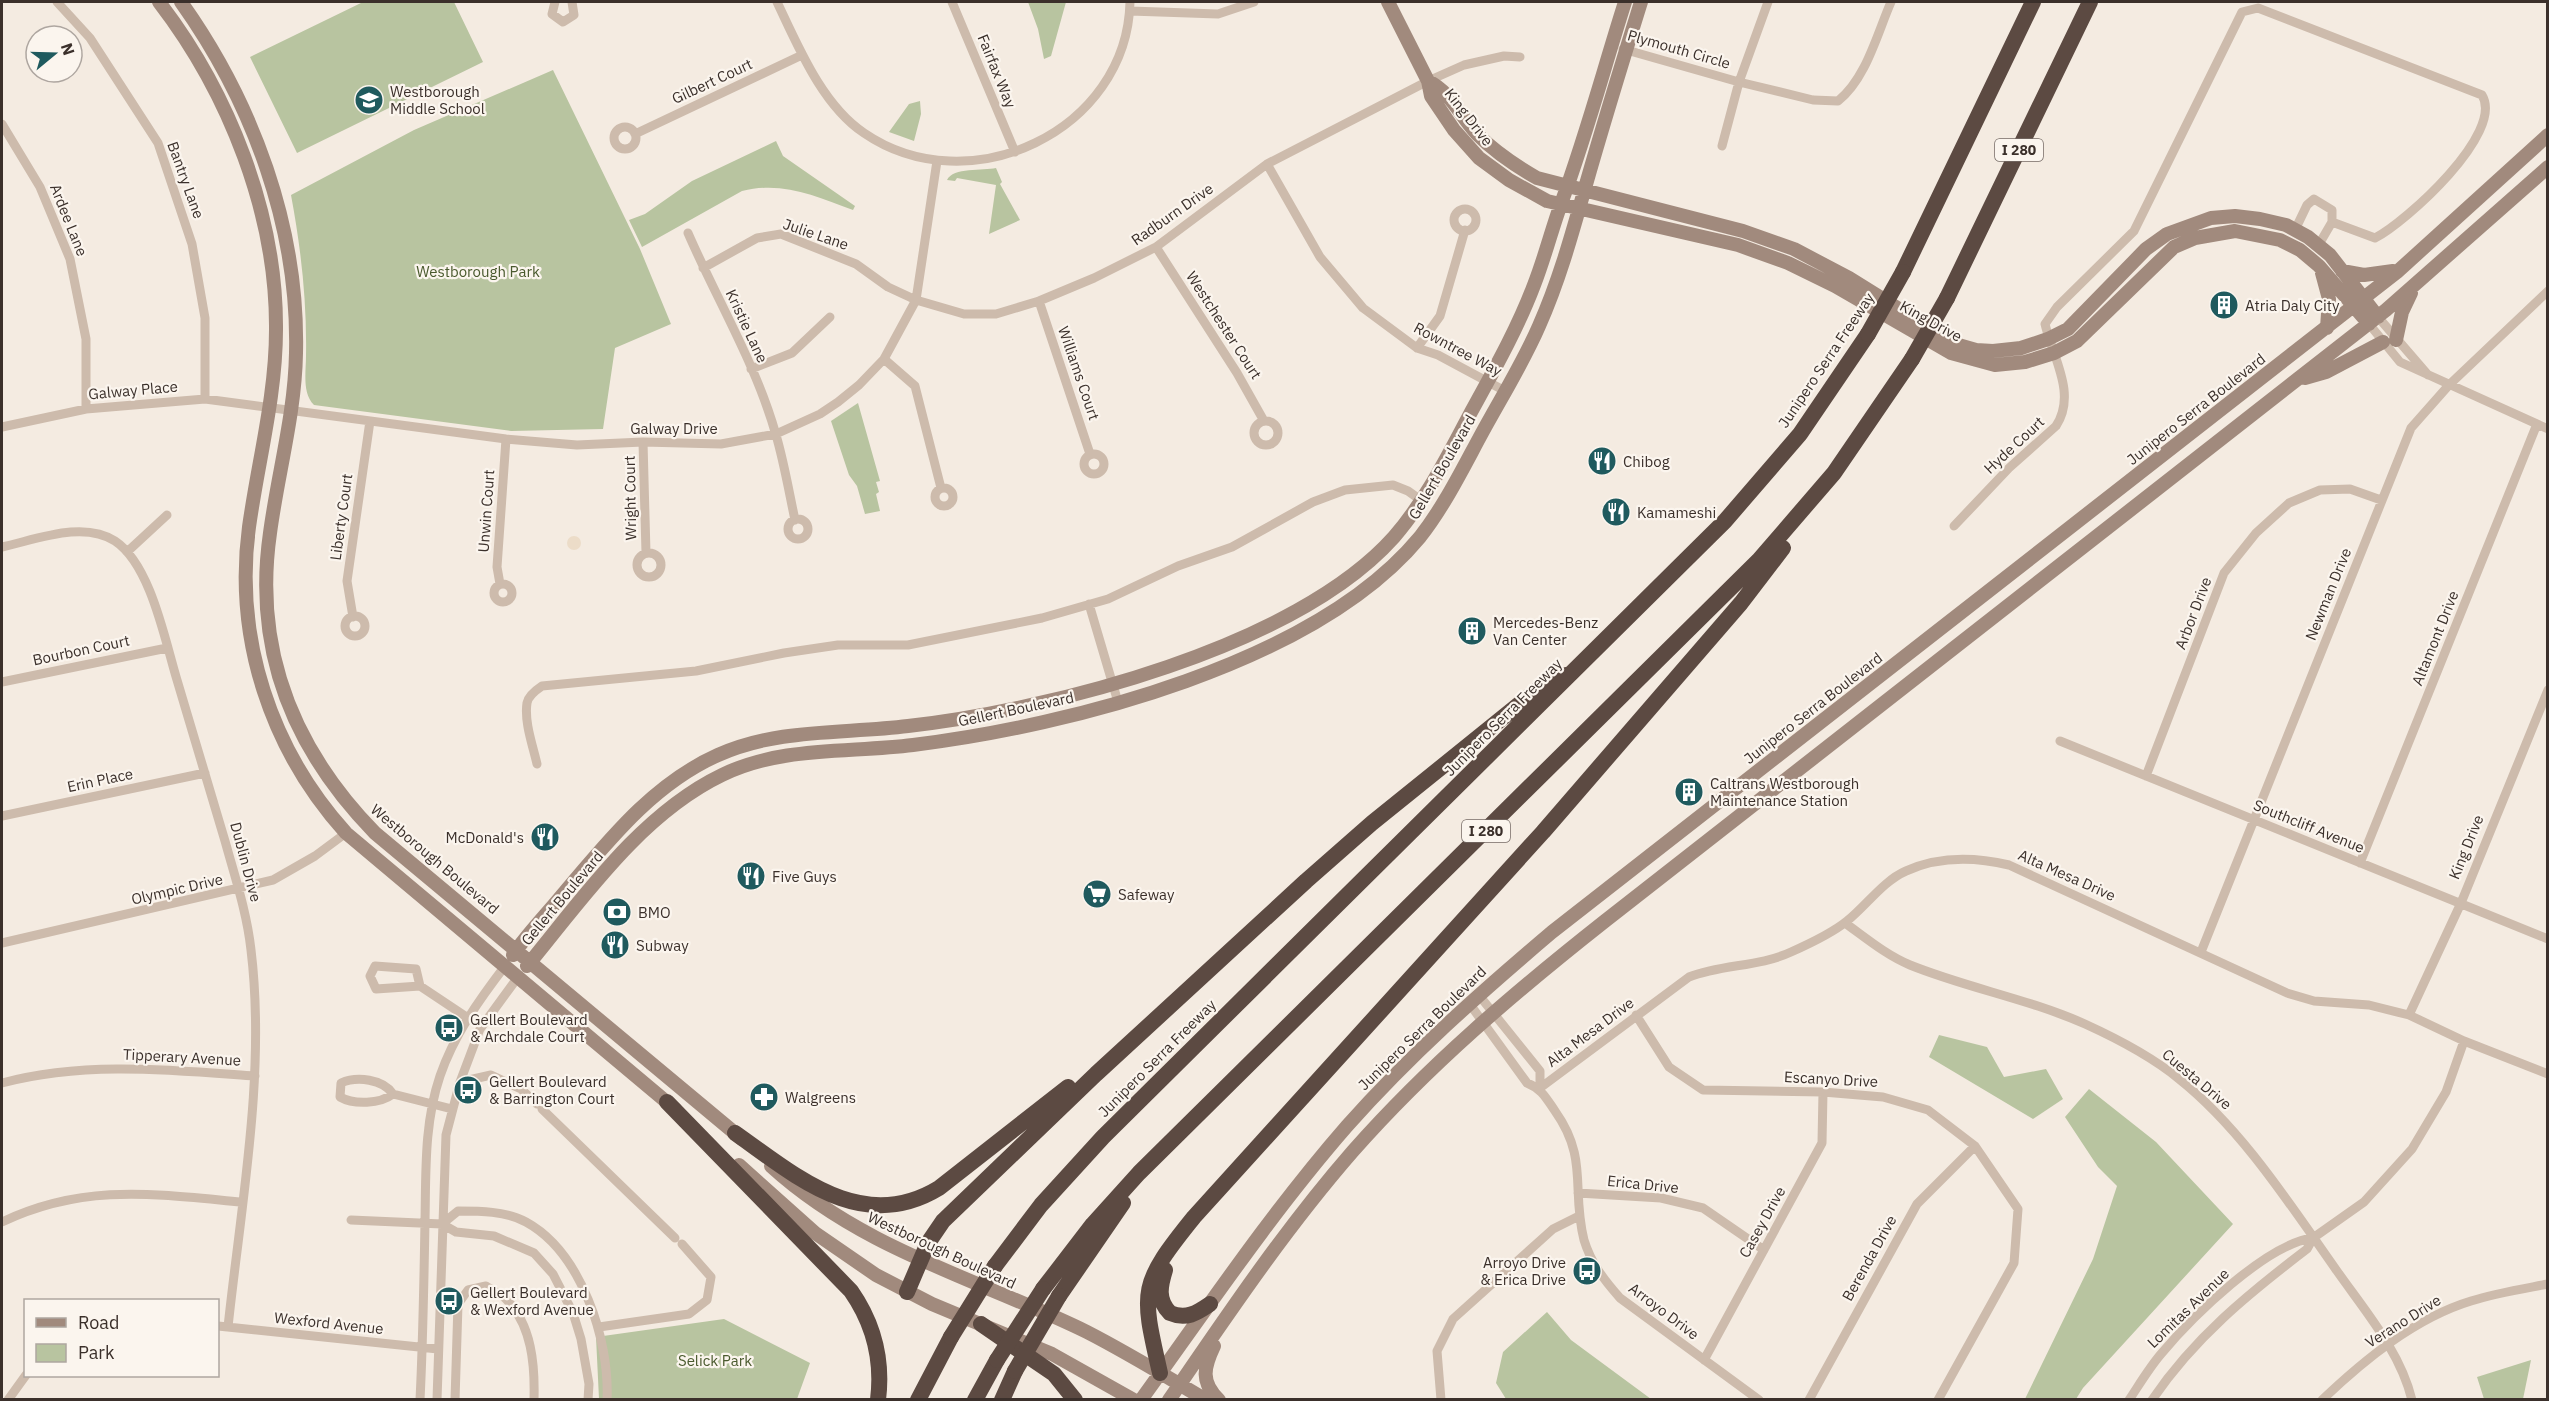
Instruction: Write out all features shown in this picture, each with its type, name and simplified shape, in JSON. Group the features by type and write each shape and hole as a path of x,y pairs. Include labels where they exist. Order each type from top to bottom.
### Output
{"highway":[{"name":"Junipero Serra Freeway","path":"918,1400 951,1337 996,1266 1041,1205 1095,1145 1710,538 1756,487 1813,415 1868,334 1903,272 2033,2"},
{"name":"I 280","path":"975,1400 997,1360 1043,1289 1093,1224 1155,1157 1743,577 1805,509 1862,436 1912,359 1947,298 2090,2"},
{"path":"1160,1373 1147,1311 1149,1287 1159,1262 1194,1217 1543,832 1688,665 1757,583 1862,436"},
{"path":"907,1292 933,1235 949,1214 1096,1074 1257,925 1367,828 1542,686 1575,671"},
{"path":"735,1133 794,1174 828,1194 863,1204 896,1204 918,1199 939,1188 1080,1078 1096,1074"},
{"path":"667,1102 851,1291 869,1322 876,1343 879,1367 878,1400"},
{"path":"1002,1400 1015,1371 1059,1296 1155,1157"},
{"path":"1194,1217 1167,1265 1160,1290 1161,1299 1170,1313 1184,1317 1193,1315 1210,1304"},
{"path":"981,1324 1054,1374 1075,1400"}],"main road":[{"path":"159,2 198,60 227,116 256,194 268,247 276,327 269,407 246,559 245,590 253,651 269,708 295,765 311,790 346,833 667,1102 815,1233 847,1257 907,1292 1052,1354 1134,1400"},
{"name":"Westborough Boulevard","path":"181,2 230,80 255,137 272,187 286,244 294,300 296,355 290,411 267,559 265,588 272,646 287,704 312,756 344,800 375,833 735,1133 784,1178 835,1216 920,1261 1087,1332 1206,1400"},
{"name":"King Drive","path":"1388,2 1428,81 1431,96 1454,130 1479,158 1509,180 1547,201 1738,245 1788,263 1835,286 1951,353 1988,365 2025,362 2054,353 2077,341 2174,247 2195,238 2226,232 2257,233 2280,240 2300,250 2358,302 2373,320"},
{"name":"Gellert Boulevard","path":"505,966 630,817 676,779 716,756 772,738 938,722 1027,706 1113,683 1205,651 1268,625 1322,597 1375,556 1422,501 1487,382 1534,285 1560,204 1568,187 1625,2"},
{"name":"Gellert Boulevard","path":"518,977 627,848 651,823 699,788 730,771 775,757 909,746 969,737 1047,721 1118,702 1186,680 1264,648 1325,617 1370,586 1398,561 1430,523 1447,498 1539,326 1566,256 1641,2"},
{"name":"King Drive","path":"1428,81 1443,88 1478,135 1510,163 1537,178 1743,231 1794,249 1849,278 1955,344 1993,351 2022,348 2048,339 2068,329 2146,249 2167,234 2190,224 2235,216 2260,219 2295,230 2318,246 2342,271 2358,302"},
{"name":"Junipero Serra Boulevard","path":"1141,1400 1274,1216 1331,1145 1407,1062 1473,998 1552,932 2328,327 2401,268 2547,135"},
{"path":"1169,1400 1296,1220 1354,1150 1416,1084 1488,1016 1605,921 2373,320 2415,286 2547,167"},
{"path":"2319,266 2329,299 2328,327"},
{"path":"2342,271 2379,275 2401,268"},
{"path":"2298,380 2326,372 2390,341 2415,286"},
{"path":"346,833 361,827 375,833"},
{"path":"1219,1400 1206,1385 1205,1365 1230,1311"}],"street":[{"name":"Bantry Lane","path":"57,2 90,38 158,143 192,244 205,318 206,399"},
{"path":"555,2 552,14 563,22 574,15 576,3"},
{"path":"777,2 802,55 826,95 862,133 891,149 937,161 987,160 1015,152 1052,135 1091,102 1114,67 1125,39 1130,6 1218,14 1254,2"},
{"name":"Fairfax Way","path":"952,2 1015,152"},
{"name":"Plymouth Circle","path":"1739,82 1768,2"},
{"name":"Plymouth Circle","path":"1611,45 1739,82 1814,100 1838,102 1848,94 1858,79 1891,2"},
{"path":"2048,339 2045,324 2057,307 2134,231 2242,12 2258,8 2482,95 2488,105 2486,116 2461,164 2390,230 2375,238 2332,222"},
{"name":"Gilbert Court","path":"635,134 802,55"},
{"name":"Radburn Drive","path":"916,300 964,314 981,315 996,314 1039,301 1094,278 1156,247 1267,164 1428,81 1464,65 1504,56 1520,57"},
{"path":"1722,146 1739,82"},
{"name":"Ardee Lane","path":"2,124 40,187 70,259 86,339 86,409"},
{"name":"Galway Drive","path":"269,407 506,439 577,445 643,442 721,444 776,434 820,414 838,402 859,385 884,359 916,300 937,161"},
{"name":"Rowntree Way","path":"1267,164 1320,257 1363,308 1417,348 1438,355 1505,391"},
{"path":"2295,230 2307,205 2314,200 2332,210 2332,222 2318,246"},
{"path":"1417,348 1440,316 1465,230"},
{"name":"Kristie Lane","path":"688,233 736,332 776,434 795,520"},
{"name":"Julie Lane","path":"703,268 757,238 781,234 856,264 888,287 916,300"},
{"name":"Westchester Court","path":"1156,247 1238,373 1264,421"},
{"name":"Newman Drive","path":"2201,952 2410,428 2449,384 2545,296"},
{"name":"Williams Court","path":"1039,301 1090,454"},
{"path":"751,369 792,353 830,316"},
{"name":"King Drive","path":"2373,320 2390,341 2400,362 2547,429"},
{"name":"Hyde Court","path":"1954,526 2008,468 2056,426 2061,418 2067,395 2048,339"},
{"path":"884,359 915,386 940,488"},
{"name":"Galway Place","path":"2,427 86,409 206,399 269,407"},
{"name":"Liberty Court","path":"353,616 347,581 370,421"},
{"name":"Altamont Drive","path":"2360,863 2537,424"},
{"name":"Unwin Court","path":"500,584 497,567 506,439"},
{"name":"Wright Court","path":"643,442 646,553"},
{"path":"537,764 530,736 526,702 542,686 696,671 784,653 838,645 908,645 1042,618 1108,599 1178,566 1232,547 1313,502 1345,490 1393,485 1408,491 1422,501"},
{"name":"Arbor Drive","path":"2146,776 2224,573 2256,532 2289,503 2320,490 2350,489 2381,500"},
{"path":"128,552 166,515"},
{"name":"Dublin Drive","path":"2,547 78,531 114,540 128,552 146,582 239,890 251,949 255,1076 241,1202 223,1327"},
{"path":"1089,604 1118,702"},
{"name":"Bourbon Court","path":"2,682 167,648"},
{"name":"King Drive","path":"2409,1015 2461,903 2547,690"},
{"name":"Southcliff Avenue","path":"2060,741 2547,939"},
{"name":"Erin Place","path":"2,816 205,773"},
{"name":"Olympic Drive","path":"2,943 239,890 273,880 294,870 346,833"},
{"name":"Alta Mesa Drive","path":"1540,1088 1689,977 1713,968 1756,963 1789,953 1845,922 1905,872 1946,860 1983,859 2009,865 2287,993 2314,1001 2369,1005 2409,1015 2464,1041 2547,1074"},
{"name":"Cuesta Drive","path":"1845,922 1882,950 1909,964 2026,1001 2084,1024 2134,1048 2179,1079 2227,1123 2313,1238 2389,1345 2412,1400"},
{"path":"420,986 416,969 375,966 370,976 376,989 420,986 468,1018"},
{"name":"Gellert Boulevard","path":"420,1400 425,1223 432,1106 440,1075 468,1018 505,966"},
{"name":"Gellert Boulevard","path":"437,1400 443,1163 452,1109 480,1029 518,977"},
{"name":"Arroyo Drive","path":"1473,998 1540,1071 1540,1088 1565,1125 1574,1143 1578,1163 1579,1216 1593,1263 1605,1281 1620,1298 1759,1400"},
{"name":"Arroyo Drive","path":"1473,998 1488,1016 1527,1083 1540,1088"},
{"name":"Escanyo Drive","path":"1636,1015 1669,1067 1702,1090 1823,1092 1883,1097 1928,1110 1975,1146 2018,1209 2014,1263 1938,1400"},
{"name":"Lomitas Avenue","path":"2152,1400 2173,1369 2203,1336 2242,1299 2307,1249 2313,1238 2364,1202 2412,1149 2446,1092 2464,1041"},
{"name":"Tipperary Avenue","path":"2,1083 28,1076 130,1067 255,1076"},
{"path":"460,1082 491,1075 522,1089 679,1241 711,1276 707,1300 689,1314 599,1327"},
{"path":"393,1094 382,1101 347,1101 340,1097 338,1091 340,1083 349,1079 380,1082 387,1086 393,1094 432,1106 452,1109"},
{"name":"Casey Drive","path":"1704,1360 1822,1143 1823,1092"},
{"name":"Berenda Drive","path":"1809,1400 1917,1203 1975,1146"},
{"path":"2,1222 32,1208 64,1199 92,1196 141,1192 241,1202"},
{"name":"Erica Drive","path":"1578,1193 1661,1198 1703,1208 1764,1250"},
{"path":"442,1224 458,1211 488,1212 525,1221 548,1238 580,1283 599,1327 605,1355 607,1400"},
{"path":"1441,1400 1437,1351 1453,1319 1553,1230 1579,1216"},
{"path":"351,1220 442,1224 456,1232 494,1236 534,1253 553,1274 573,1312 581,1339 589,1384 588,1400"},
{"name":"Lomitas Avenue","path":"2128,1400 2160,1354 2230,1285 2297,1240 2313,1238"},
{"name":"Verano Drive","path":"2322,1400 2389,1345 2455,1307 2547,1284"},
{"path":"455,1400 458,1304 468,1290 486,1286 506,1299 526,1331 535,1366 534,1400"},
{"name":"Wexford Avenue","path":"223,1327 438,1349"},
{"path":"8,1400 25,1377"}],"green space":[{"path":"363,2 454,2 483,62 297,153 250,57"},
{"path":"1028,2 1066,2 1051,56 1044,59 1038,29"},
{"name":"Westborough Park","path":"553,70 640,249 671,324 615,348 603,429 511,431 314,405 306,388 304,295 291,195 414,130"},
{"path":"920,101 921,114 914,141 889,132 909,104"},
{"path":"776,141 783,156 855,206 853,210 799,192 757,188 742,191 642,247 629,220 645,214 692,181"},
{"path":"996,168 1002,182 1000,184 1020,220 989,234 996,185 957,178 955,181 947,180 955,173 962,171"},
{"path":"858,403 880,481 876,482 879,492 876,494 880,511 865,514 857,486 849,475 831,421"},
{"path":"1939,1035 1987,1047 2004,1077 2046,1069 2063,1099 2033,1119 1929,1057"},
{"path":"2089,1089 2156,1142 2233,1224 2083,1388 2076,1399 2025,1399 2093,1259 2117,1186 2098,1167 2065,1117"},
{"path":"1547,1312 1571,1340 1651,1399 1506,1399 1496,1383 1503,1352"},
{"name":"Selick Park","path":"724,1319 810,1363 797,1399 599,1399 596,1337"},
{"path":"2531,1360 2523,1399 2484,1399 2477,1377"}],"shaded area":[{"path":"574,536 579,538 581,543 579,548 574,550 569,548 567,543 569,538"}],"place":[{"name":"Westborough Middle School","path":"369,100"},
{"name":"Atria Daly City","path":"2224,305"},
{"name":"Chibog","path":"1602,461"},
{"name":"Kamameshi","path":"1616,512"},
{"name":"Mercedes-Benz Van Center","path":"1472,631"},
{"name":"Caltrans Westborough Maintenance Station","path":"1689,792"},
{"name":"McDonald's","path":"545,837"},
{"name":"Five Guys","path":"751,876"},
{"name":"Safeway","path":"1097,894"},
{"name":"BMO","path":"617,912"},
{"name":"Subway","path":"615,945"},
{"name":"Gellert Boulevard & Archdale Court","path":"449,1028"},
{"name":"Gellert Boulevard & Barrington Court","path":"468,1090"},
{"name":"Walgreens","path":"764,1097"},
{"name":"Arroyo Drive & Erica Drive","path":"1587,1271"},
{"name":"Gellert Boulevard & Wexford Avenue","path":"449,1301"}]}
